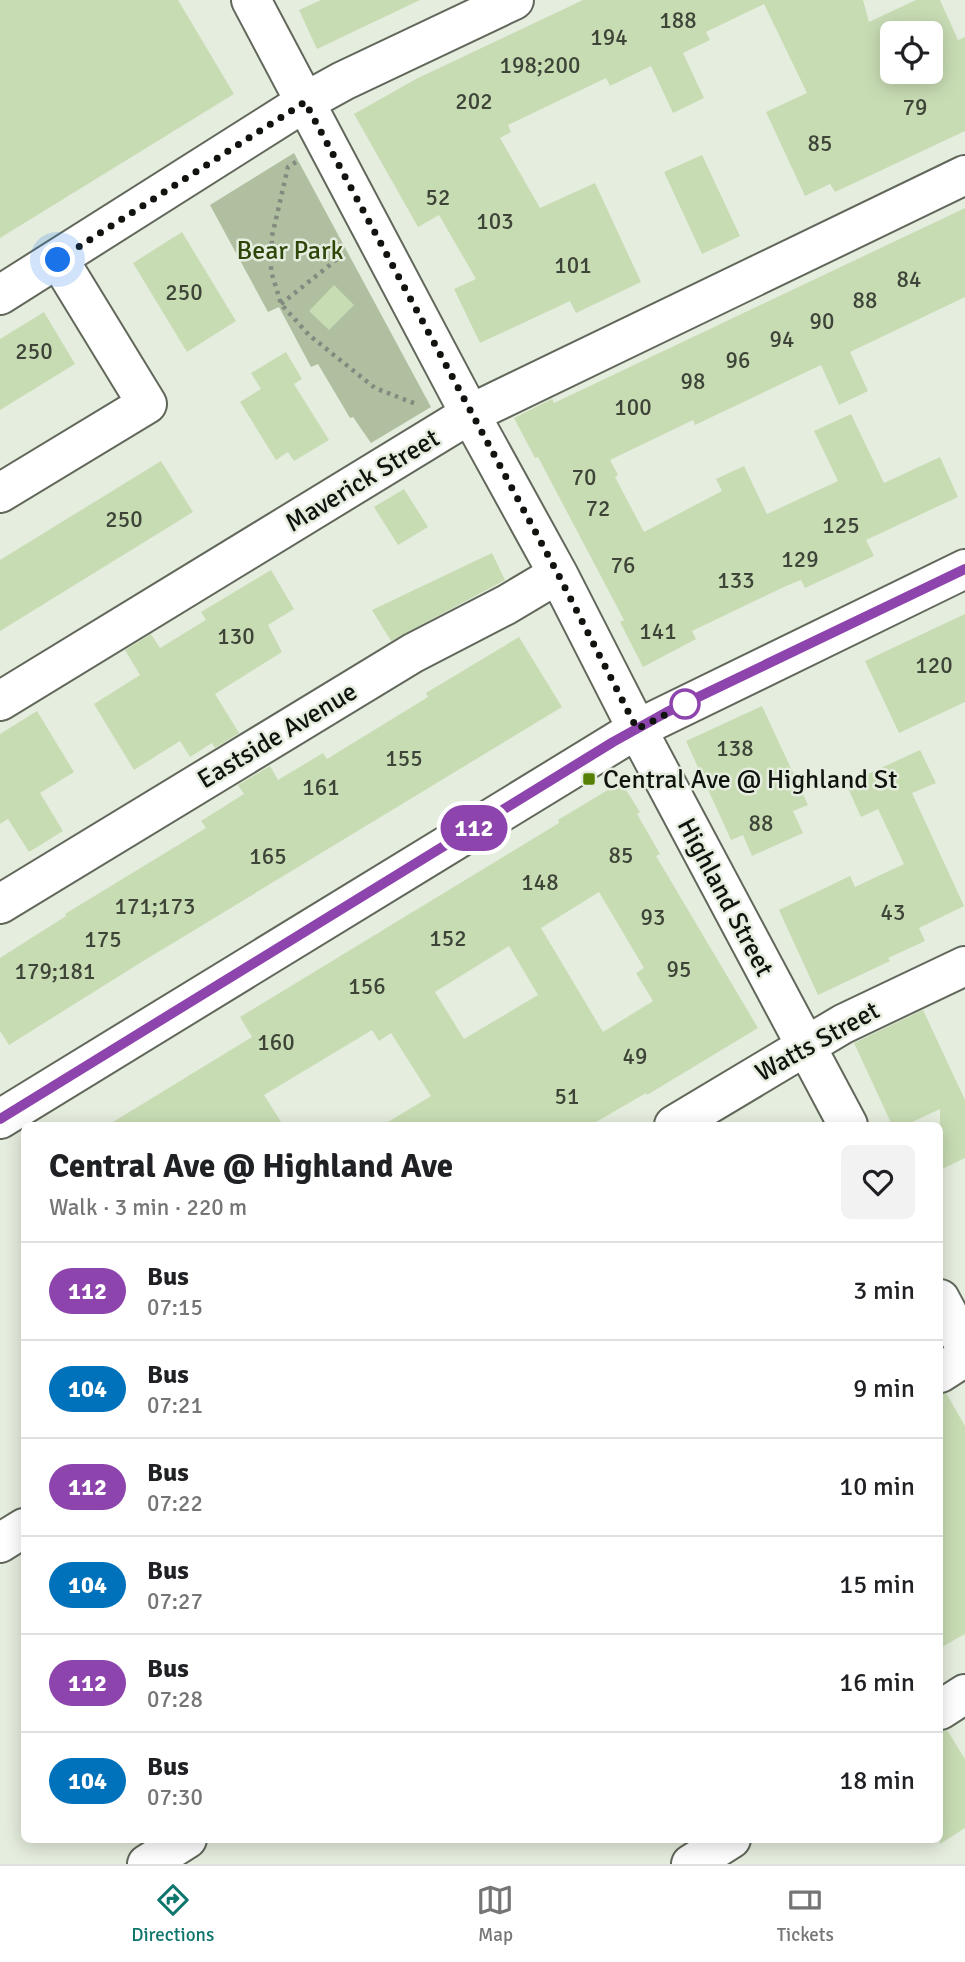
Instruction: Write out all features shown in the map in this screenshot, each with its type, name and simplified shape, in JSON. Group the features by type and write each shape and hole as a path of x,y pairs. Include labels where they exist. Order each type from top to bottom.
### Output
{"street":[{"name":"Highland Street","path":"251,0 470,414 558,574 637,729 846,1122"},
{"path":"0,295 305,102 343,81 514,0"},
{"name":"Maverick Street","path":"0,701 470,414 965,175"},
{"path":"0,493 147,404 58,260"},
{"path":"0,1119 637,729 965,569"},
{"name":"Eastside Avenue","path":"0,904 412,653 506,605 558,574"},
{"name":"Watts Street","path":"679,1122 805,1044 965,966"},
{"path":"943,1304 965,1346"},
{"path":"943,1371 965,1357"},
{"path":"0,1543 21,1530"},
{"path":"943,1708 965,1694"},
{"path":"147,1864 181,1843"},
{"path":"691,1864 725,1843"}],"path":[{"path":"303,158 288,167 272,236 271,271 281,304 309,335 375,388 416,404 427,400"},
{"path":"281,304 351,248"}],"green space":[{"name":"Bear Park","path":"294,153 431,407 371,443 353,417 350,418 318,364 311,367 279,307 268,312 210,205"}],"building":[{"path":"0,0 178,0 234,94 0,238"},
{"path":"321,0 420,0 317,49 299,10"},
{"path":"583,0 863,0 869,22 916,0 940,0 958,40 965,37 965,131 835,192 830,184 805,196 766,112 807,93 764,4 706,32 710,40 683,53 704,98 673,113 651,66 610,86 606,78 508,125 511,132 500,138 540,208 595,183 641,282 576,313 570,301 480,343 454,289 476,279 439,215 418,227 354,114 416,79"},
{"path":"702,155 740,236 702,254 664,172"},
{"path":"965,208 965,297 850,352 868,391 839,405 821,365 695,425 693,420 610,460 618,475 615,477 644,532 722,491 716,479 744,466 767,514 838,481 814,431 851,414 884,483 940,457 958,497 866,540 874,556 805,588 801,580 786,586 692,631 696,639 643,667 620,622 624,620 538,457 535,458 514,418 552,399 554,403"},
{"path":"182,232 236,321 187,352 133,263"},
{"path":"334,285 354,305 329,330 309,311"},
{"path":"44,312 75,364 0,410 0,339"},
{"path":"286,352 302,379 294,384 329,440 294,461 288,452 276,460 240,402 261,389 251,373"},
{"path":"161,461 193,512 0,631 0,560"},
{"path":"404,489 428,527 398,545 374,507"},
{"path":"492,553 505,580 391,641 372,610"},
{"path":"271,570 294,609 268,625 282,652 215,694 239,733 215,748 212,743 190,757 180,741 134,770 94,704 140,675 125,650 151,634 160,648 206,620 201,612"},
{"path":"965,614 965,702 899,733 865,661"},
{"path":"519,637 562,707 9,1045 0,1031 0,958 66,916 65,914 206,828 201,821 244,794 238,785 270,766 278,780 323,753 327,759 428,697 426,693"},
{"path":"762,706 808,805 793,811 803,833 752,856 743,835 731,840 686,741"},
{"path":"37,711 74,772 40,793 63,831 29,852 8,819 0,824 0,734"},
{"path":"920,750 936,783 912,793 964,906 919,928 925,941 818,995 779,910 850,876 855,887 904,864 878,809 861,817 846,784"},
{"path":"621,782 640,812 637,814 660,854 656,856 758,1028 647,1095 646,1093 596,1122 388,1122 431,1096 391,1033 379,1041 372,1030 264,1095 281,1122 113,1122 252,1037 240,1017 559,823 558,820","holes":["599,892 644,968 636,973 653,1001 603,1032 541,928","509,946 538,995 464,1039 435,992"]},
{"path":"923,1010 965,1100 965,1158 943,1169 943,1122 940,1122 940,1109 912,1122 891,1122 854,1043"},
{"path":"946,1393 965,1426 965,1634 943,1646 943,1394"},
{"path":"947,1730 965,1759 965,1828 943,1842 943,1731"}],"bus line":[{"name":"112","path":"0,1119 613,742 667,712 965,569"}],"place":[{"name":"Central Ave @ Highland St","path":"589,779"}],"route":[{"path":"58,260 305,102 558,574 637,729 692,701 685,704"}]}
